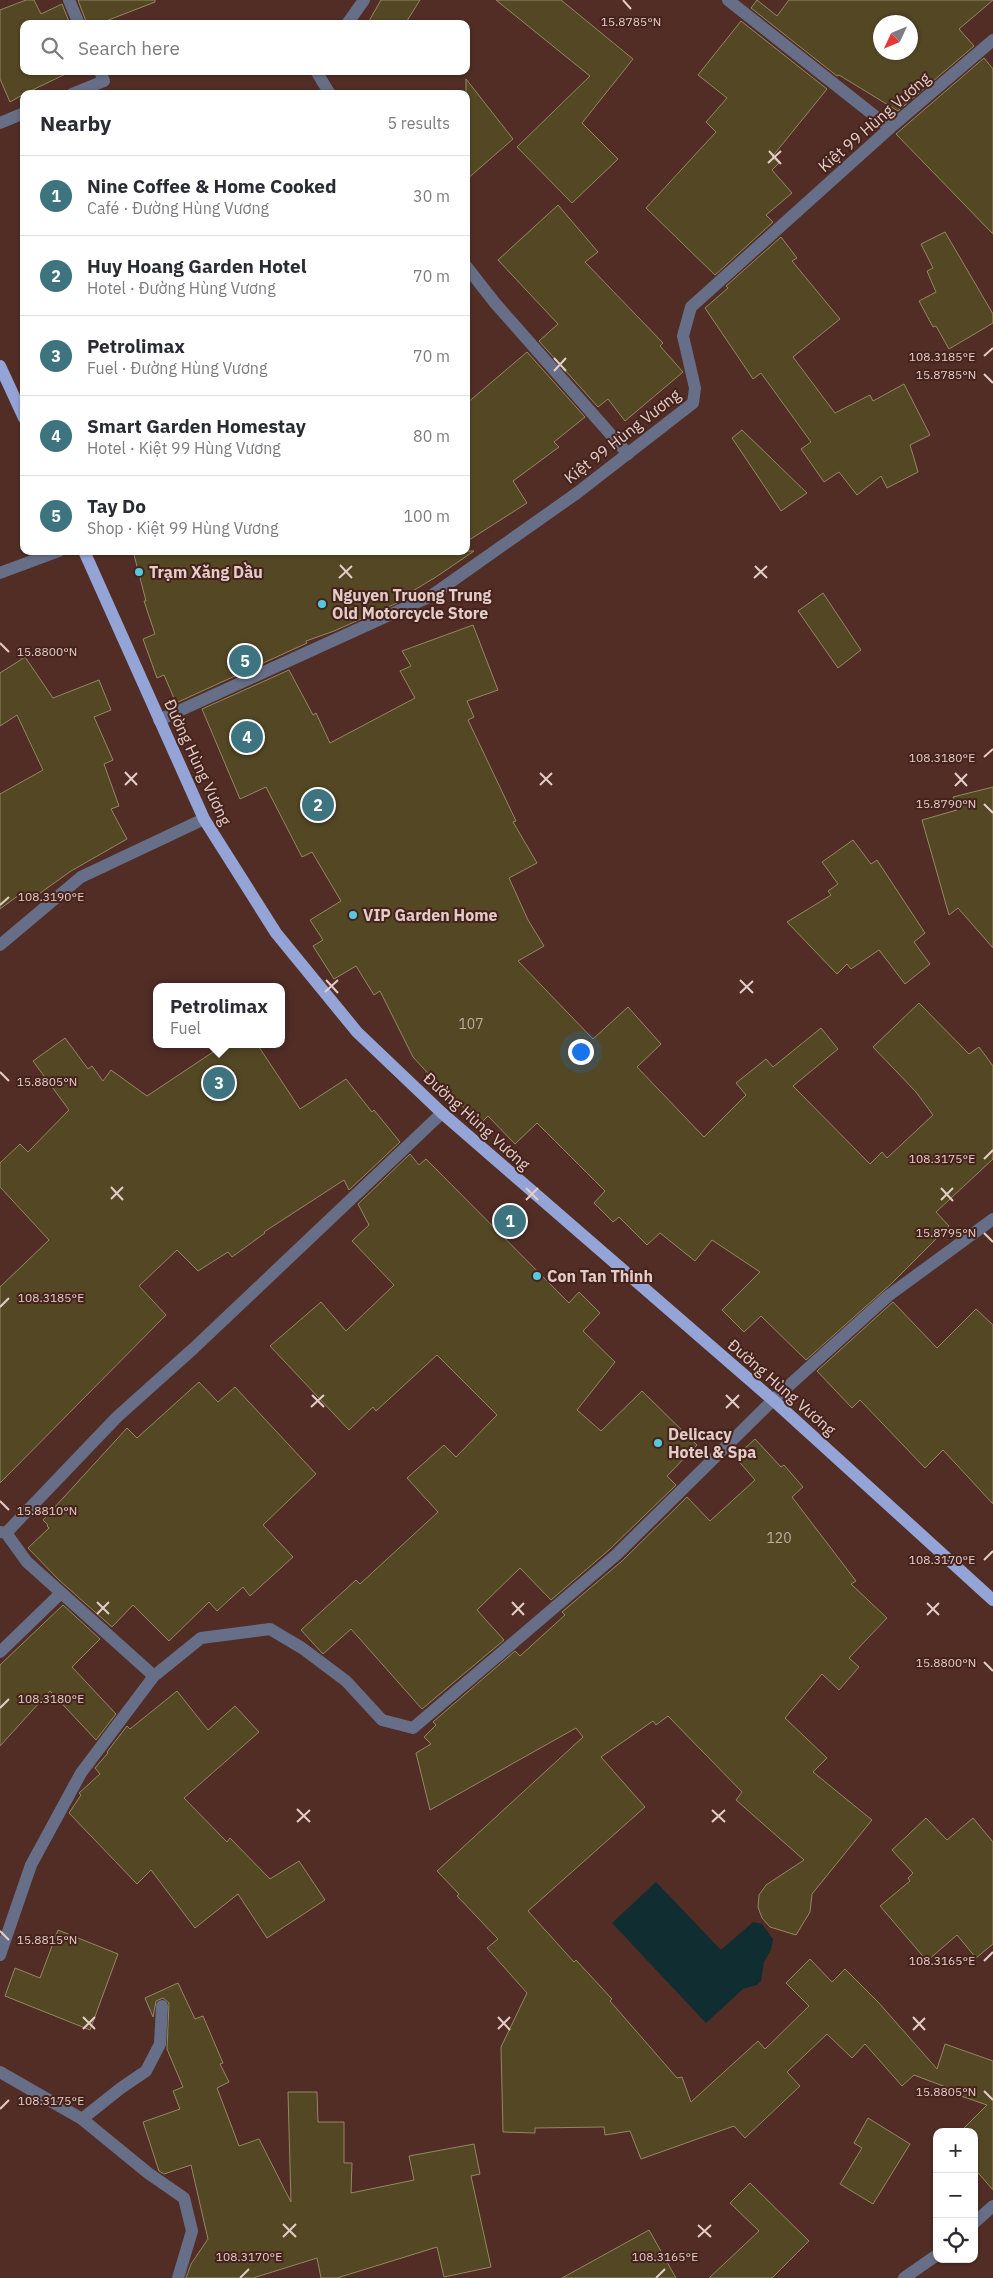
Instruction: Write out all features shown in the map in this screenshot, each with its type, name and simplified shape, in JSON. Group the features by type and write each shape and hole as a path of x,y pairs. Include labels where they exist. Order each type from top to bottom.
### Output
{"main road":[{"path":"0,366 20,409"},
{"name":"Đường Hùng Vương","path":"86,555 204,819 276,933 358,1032 442,1113 773,1400 992,1596"}],"street":[{"path":"69,0 77,20"},
{"path":"350,20 364,0"},
{"path":"728,0 890,128"},
{"name":"Kiệt 99 Hùng Vương","path":"159,720 431,596 576,493 693,403 695,388 684,336 691,307 890,128 993,40"},
{"path":"82,90 104,81 102,75"},
{"path":"318,75 328,90"},
{"path":"0,123 20,115"},
{"path":"470,271 495,303 628,454"},
{"path":"0,573 48,555"},
{"path":"0,945 81,877 204,819"},
{"path":"154,1676 28,1562 3,1533 118,1417 194,1348 442,1113"},
{"path":"0,1954 31,1865 81,1773 154,1676 201,1638 270,1629 302,1648 346,1681 382,1720 413,1728 616,1555 773,1400 888,1296 993,1219"},
{"path":"0,1652 61,1593"},
{"path":"82,2119 146,2071 160,2044 162,2006"},
{"path":"0,2072 82,2119 148,2174 184,2198 192,2231 178,2278"},
{"path":"978,2219 993,2206"},
{"path":"904,2278 933,2257"}],"water":[{"path":"656,1882 721,1950 753,1922 762,1924 773,1939 771,1950 764,1962 761,1981 757,1985 743,1989 706,2023 612,1923"}],"building":[{"path":"26,0 34,0 41,14 62,4 68,20 20,20 20,75 64,75 32,90 20,90 20,96 10,102 0,79 0,10"},
{"path":"78,0 155,0 155,2 109,20 86,20"},
{"path":"381,0 420,0 408,20 370,20"},
{"path":"496,0 561,0 633,59 582,123 618,159 572,203 517,147 590,76"},
{"path":"757,0 777,16 789,0 993,0 959,29 974,46 898,111 839,75 837,76 751,8"},
{"path":"741,21 827,89 772,157 779,163 772,170 792,193 766,215 773,222 715,275 646,208 716,132 706,122 727,98 698,75"},
{"path":"984,58 993,69 993,234 896,134"},
{"path":"466,79 513,139 470,177 470,90 466,90"},
{"path":"558,205 598,252 585,262 663,343 660,346 683,372 625,421 608,399 598,407 539,341 558,324 498,260"},
{"path":"945,232 993,314 993,323 949,349 936,326 933,327 919,301 936,292 927,271 933,268 921,244"},
{"path":"781,237 797,258 792,261 840,319 793,357 835,413 870,395 873,401 904,384 930,435 910,445 918,472 887,488 881,476 857,495 839,472 824,482 801,449 811,442 761,373 753,379 705,308 728,288 726,286"},
{"path":"527,352 585,417 554,442 559,447 513,481 527,503 470,539 470,401"},
{"path":"742,430 807,493 781,511 732,438"},
{"path":"134,555 468,555 396,601 397,603 334,631 306,641 307,643 176,703 164,675 157,678 143,639 155,634 144,601 146,601"},
{"path":"823,593 861,650 838,668 798,611"},
{"path":"473,625 498,690 467,701 474,717 468,720 516,821 513,822 537,863 509,878 528,920 544,946 518,961 593,1039 628,1007 661,1044 637,1067 704,1137 746,1095 736,1083 766,1059 773,1067 821,1028 838,1049 793,1086 870,1164 882,1152 887,1158 933,1115 916,1092 873,1047 919,1003 969,1054 979,1047 993,1066 993,1159 936,1212 949,1226 892,1283 806,1360 761,1316 744,1332 722,1310 760,1272 712,1240 695,1261 660,1233 647,1245 619,1217 613,1222 594,1203 605,1191 537,1123 515,1144 488,1116 480,1124 447,1090 445,1092 413,1057 380,991 374,995 356,966 334,979 313,946 323,940 310,920 341,901 312,852 302,857 266,787 240,799 202,709 289,670 313,715 316,713 330,743 415,698 400,671 411,666 402,651"},
{"path":"25,657 53,698 99,680 111,710 94,717 113,760 104,764 119,806 111,809 127,839 71,871 29,901 23,892 0,909 0,794 43,770 17,715 0,726 0,673"},
{"path":"993,787 993,948 958,908 949,915 922,820 957,810 953,797"},
{"path":"853,840 871,864 877,860 925,933 914,942 930,964 905,984 879,950 851,969 847,964 837,974 787,922 831,895 828,891 838,884 822,862"},
{"path":"65,1038 88,1069 92,1066 103,1081 111,1070 147,1096 219,1048 260,1048 300,1109 346,1079 372,1112 374,1110 400,1142 349,1190 344,1180 264,1232 232,1257 228,1252 198,1271 177,1250 139,1286 166,1315 0,1483 0,1287 49,1240 0,1187 0,1163 20,1144 28,1152 69,1110 33,1061"},
{"path":"410,1154 419,1165 426,1159 569,1303 579,1292 600,1313 583,1331 615,1362 577,1410 601,1431 642,1391 697,1445 667,1476 676,1485 610,1549 551,1600 520,1568 477,1610 504,1640 422,1709 351,1629 323,1654 301,1630 356,1580 360,1584 438,1512 407,1478 444,1445 456,1457 497,1415 437,1355 376,1411 373,1407 349,1430 270,1346 321,1302 346,1331 394,1285 352,1241 369,1225 358,1204"},
{"path":"893,1302 937,1348 976,1309 993,1325 993,1504 943,1450 925,1468 860,1400 852,1408 817,1371"},
{"path":"199,1382 218,1402 235,1387 316,1474 263,1525 293,1557 250,1596 243,1587 217,1611 209,1602 169,1641 133,1605 112,1627 59,1580 28,1548 49,1528 43,1520 127,1428 137,1438"},
{"path":"755,1439 781,1467 784,1465 803,1487 792,1497 856,1581 851,1584 887,1618 849,1658 859,1667 839,1690 822,1674 785,1718 827,1758 813,1772 872,1820 812,1894 810,1912 796,1935 770,1927 762,1918 758,1907 759,1895 766,1885 804,1860 736,1800 742,1792 668,1716 656,1725 653,1721 601,1757 645,1807 528,1911 574,1962 576,1960 612,1999 610,2001 677,2078 682,2077 691,2102 758,2041 765,2049 809,2006 786,1983 810,1959 832,1982 845,1969 879,2003 937,2069 945,2044 993,2061 993,2190 978,2173 978,2128 964,2128 987,2105 958,2095 959,2092 914,2075 902,2086 865,2044 852,2058 827,2034 787,2072 800,2086 745,2138 734,2126 641,2159 630,2131 605,2135 604,2127 535,2128 535,2133 503,2132 501,2047 527,1993 487,1948 498,1939 457,1896 459,1894 437,1871 583,1737 576,1728 430,1810 416,1753 431,1744 424,1737 436,1725 433,1722 515,1651 520,1656 565,1615 562,1612 622,1561 687,1497 710,1521 755,1480 735,1457"},
{"path":"63,1605 100,1639 72,1667 116,1714 96,1740 50,1691 0,1746 0,1665"},
{"path":"177,1691 208,1730 235,1706 259,1732 184,1798 227,1842 230,1838 270,1879 299,1861 325,1900 267,1938 238,1894 195,1928 151,1870 137,1884 69,1813 81,1795 79,1793 100,1774 95,1768 127,1726 130,1729"},
{"path":"926,1818 947,1840 973,1818 993,1842 993,1944 976,1958 957,1935 927,1961 880,1906 910,1881 908,1878 913,1873 892,1850"},
{"path":"58,1930 118,1954 90,2030 5,1996 15,1968 40,1978"},
{"path":"178,1983 195,2019 203,2016 223,2063 220,2064 229,2082 217,2088 239,2146 259,2139 291,2202 288,2092 317,2092 318,2122 344,2122 344,2163 352,2163 351,2193 414,2180 409,2156 474,2144 480,2174 471,2176 491,2267 444,2277 437,2247 337,2278 321,2278 317,2258 253,2278 186,2278 191,2264 208,2239 191,2165 164,2174 159,2171 143,2122 180,2109 173,2091 183,2087 167,2049 169,2003 163,1998 156,2001 153,2017 145,1998"},
{"path":"868,2118 910,2144 873,2204 840,2184 862,2148 854,2143"},
{"path":"750,2183 809,2241 772,2278 709,2278 759,2231 730,2203"},
{"path":"649,2230 676,2278 562,2278"}],"place":[{"name":"Trạm Xăng Dầu","path":"139,572"},
{"name":"Nguyen Truong Trung Old Motorcycle Store","path":"322,604"},
{"name":"Tay Do","path":"245,661"},
{"name":"Smart Garden Homestay","path":"247,737"},
{"name":"Huy Hoang Garden Hotel","path":"318,805"},
{"name":"VIP Garden Home","path":"353,915"},
{"name":"Petrolimax","path":"219,1083"},
{"name":"Nine Coffee & Home Cooked","path":"510,1221"},
{"name":"Con Tan Thinh","path":"537,1276"},
{"name":"Delicacy Hotel & Spa","path":"658,1443"}]}
